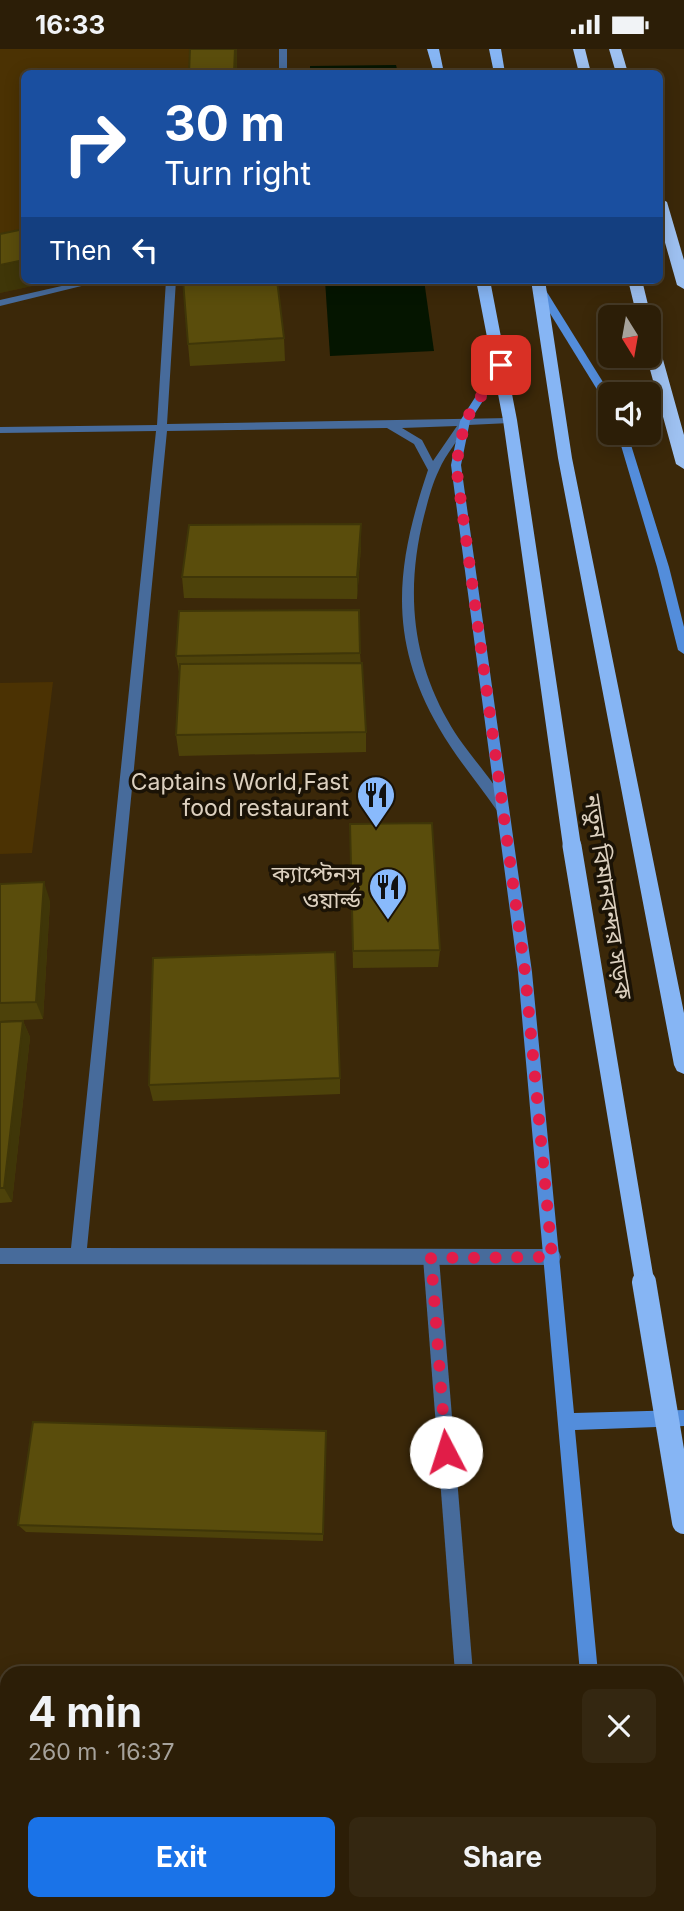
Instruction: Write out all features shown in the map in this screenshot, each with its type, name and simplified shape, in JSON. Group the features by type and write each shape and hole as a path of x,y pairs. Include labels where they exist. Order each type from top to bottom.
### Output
{"highway":[{"path":"433,49 438,70"},
{"path":"495,49 499,70"},
{"path":"579,49 584,70"},
{"path":"615,49 621,70"},
{"path":"663,212 684,285"},
{"name":"নতুন বিমানবন্দর সড়ক","path":"484,284 510,420 572,846 684,1522"},
{"name":"নতুন বিমানবন্দর সড়ক","path":"539,284 565,458 684,1065"},
{"path":"636,284 641,305"},
{"path":"657,368 684,464"}],"main road":[{"path":"539,284 598,382"},
{"path":"501,365 465,421 456,465 525,972 588,1666"},
{"path":"626,445 645,503 684,650"},
{"path":"567,1422 684,1417"}],"street":[{"path":"284,70 283,49 291,49"},
{"path":"0,303 83,284"},
{"path":"78,1256 162,428 171,284"},
{"path":"0,429 389,425 510,420"},
{"path":"465,421 433,470 416,516 407,558 404,602 411,642 423,679 443,724 503,807"},
{"path":"389,425 418,442 433,470"},
{"path":"0,1256 552,1257"},
{"path":"431,1258 463,1666"}],"shaded area":[{"path":"0,49 237,49 237,70 21,70 21,284 42,284 0,293"},
{"path":"396,65 397,70 310,70 310,66"},
{"path":"325,284 425,284 434,351 330,356"},
{"path":"53,682 32,853 0,854 0,683"}],"building":[{"path":"190,49 235,49 234,70 189,70"},
{"path":"21,230 21,261 0,265 0,234"},
{"path":"183,284 277,284 284,338 188,344"},
{"path":"361,524 357,577 182,577 189,525"},
{"path":"359,610 360,653 176,656 179,611"},
{"path":"362,663 366,732 176,735 180,664"},
{"path":"432,823 440,950 353,951 350,824"},
{"path":"44,882 36,1002 0,1003 0,884"},
{"path":"335,952 340,1078 149,1085 153,958"},
{"path":"23,1021 4,1188 0,1188 0,1022"},
{"path":"33,1422 326,1431 323,1534 18,1525"}],"place":[{"name":"Captains World,Fast food restaurant","path":"376,829"},
{"name":"ক্যাপ্টেনস ওয়ার্ল্ড","path":"388,921"}],"route":[{"path":"446,1452 431,1258 552,1257 525,972 456,465 465,421 501,365"}]}
